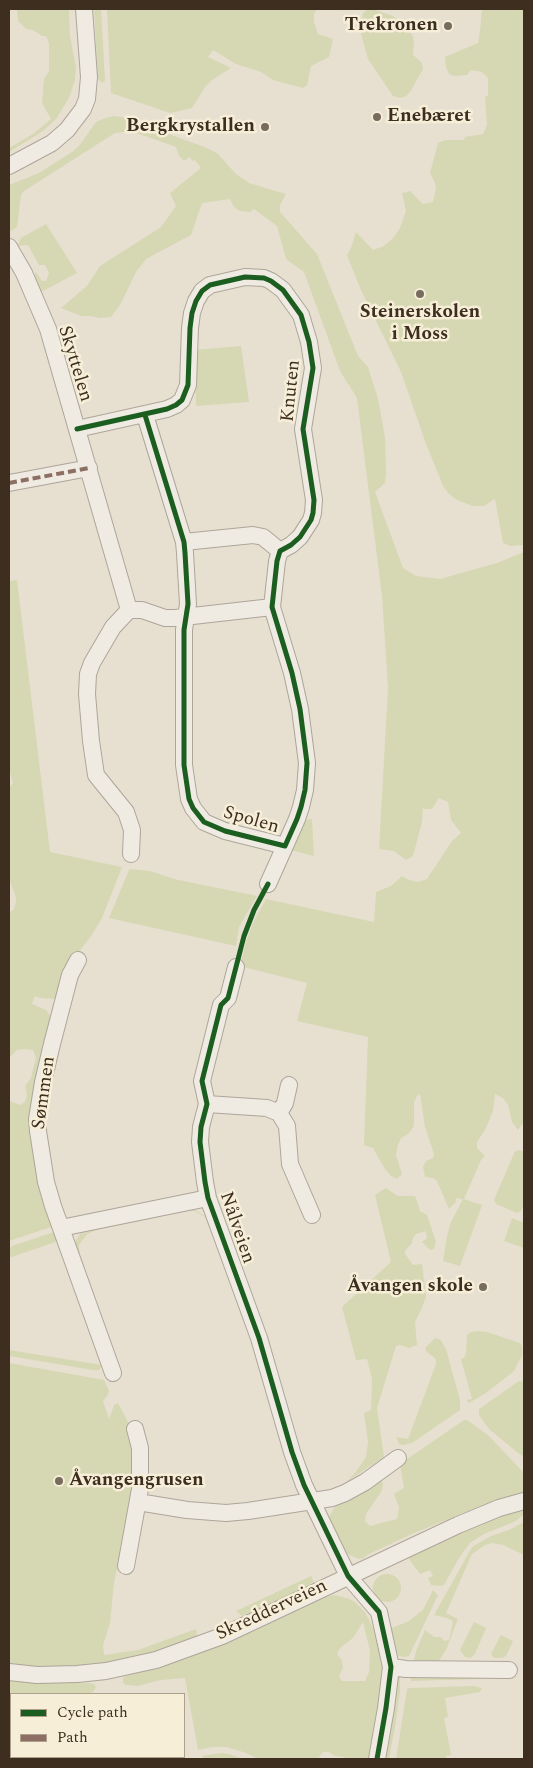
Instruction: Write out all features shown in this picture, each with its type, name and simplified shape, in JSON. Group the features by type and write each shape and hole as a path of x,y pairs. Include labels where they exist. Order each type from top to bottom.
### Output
{"street":[{"path":"9,166 52,142 68,130 88,99 89,78 84,9"},
{"name":"Skyttelen","path":"9,247 24,272 48,329 129,610"},
{"name":"Knuten","path":"77,429 145,415 176,405 182,400 188,385 191,320 196,301 202,291 210,285 245,277 256,277 271,281 283,290 301,315 313,362 303,429 314,506 311,520 300,536 291,545 280,551"},
{"path":"145,415 184,542 187,616"},
{"path":"9,482 89,468"},
{"path":"131,854 132,830 126,812 122,804 96,775 86,694 88,674 92,663 113,627 129,610 142,610 165,618 175,618 220,615 272,607 276,561 280,551 263,538 253,535 184,542"},
{"name":"Spolen","path":"187,616 184,630 184,765 188,792 193,808 204,822 225,831 284,846 301,807 305,790 307,763 306,745 292,673 272,607"},
{"path":"268,884 284,846"},
{"name":"Sømmen","path":"78,960 70,975 60,1008 43,1082 37,1119 40,1153 46,1182 113,1373"},
{"name":"Nålveien","path":"236,967 228,998 221,1006 202,1081 207,1104 201,1127 200,1142 208,1198 259,1338 292,1452 312,1501 348,1576 379,1612 391,1667 377,1759"},
{"path":"279,1113 285,1103 288,1085"},
{"path":"207,1104 267,1108 279,1113 288,1126 290,1164 312,1215"},
{"path":"61,1228 208,1198"},
{"path":"126,1566 131,1529 140,1489 140,1448 135,1429"},
{"path":"138,1502 187,1510 226,1513 332,1498 345,1494 365,1482 398,1458"},
{"name":"Skredderveien","path":"9,1672 37,1675 77,1674 106,1671 156,1660 222,1636 458,1525 499,1508 524,1501"},
{"path":"391,1667 406,1669 509,1670"}],"green space":[{"path":"17,9 69,9 70,36 76,68 75,80 69,98 56,119 43,131 9,152 9,148 33,134 51,119 42,103 44,79 49,71 49,43 46,36 26,29 18,21"},
{"path":"94,9 101,9 105,81 102,83 98,79"},
{"path":"107,9 317,9 314,14 314,22 318,34 333,39 329,57 311,66 307,85 303,88 273,80 261,72 236,64 213,50 208,57 231,68 212,80 205,87 192,108 170,113 111,93"},
{"path":"482,9 524,9 524,545 510,546 503,543 495,499 484,506 473,506 457,500 443,486 401,372 360,288 347,255 356,232 373,250 384,246 394,237 400,228 406,211 402,193 410,191 423,204 433,202 436,189 430,173 438,143 445,140 464,140 465,137 483,134 487,125 485,97 488,95 488,78 482,72 471,70 467,75 453,76 449,74 446,67 445,57 478,43"},
{"path":"367,10 375,10 393,16 412,34 414,42 413,55 422,63 423,69 410,92 405,97 393,96 368,59 360,30 363,13"},
{"path":"113,116 122,117 207,148 217,153 236,174 249,183 286,194 280,205 280,212 317,254 358,356 368,367 378,399 385,437 385,483 375,492 403,568 416,576 440,579 497,563 524,552 524,1122 518,1130 512,1122 508,1105 503,1098 495,1094 493,1111 485,1130 477,1142 477,1148 485,1156 481,1160 464,1199 482,1205 460,1266 443,1261 451,1222 463,1199 456,1198 456,1202 449,1209 437,1181 433,1178 425,1177 423,1167 426,1161 433,1158 434,1154 425,1127 420,1094 414,1102 414,1126 408,1134 401,1138 398,1145 396,1155 402,1174 397,1179 391,1176 385,1169 373,1148 364,1145 368,1037 297,1021 307,983 240,966 253,923 266,899 374,922 376,892 391,886 402,876 418,882 427,879 452,841 461,833 451,820 448,802 439,798 432,809 425,809 423,807 422,822 413,856 406,860 394,851 379,849 388,688 382,596 357,398 340,371 304,272 286,259 277,226 254,209 250,212 240,211 234,207 230,199 202,203 191,235 146,259 136,272 120,305 111,317 81,316 61,308 87,286 100,266 161,227 176,206 170,193 201,168 195,160 193,161 189,157 184,161 179,156 176,147 131,131 115,133 24,191 21,195 17,227 11,231 9,230 9,185 39,173 72,152 79,146 96,122"},
{"path":"46,224 77,273 41,292 33,279 36,272 42,281 46,281 49,273 45,265 39,265 28,245 17,246 21,238"},
{"path":"241,346 249,402 196,406 194,350"},
{"path":"17,580 50,852 122,867 102,918 71,962 56,999 35,996 32,1004 46,1010 50,1016 33,1100 54,1226 9,1241 9,1101 20,1105 25,1102 27,1095 25,1086 31,1078 36,1057 33,1050 24,1049 17,1050 9,1058 9,913 14,909 16,897 9,879 9,788 13,783 9,769 9,581"},
{"path":"312,819 314,856 290,850 301,820"},
{"path":"131,869 150,871 174,879 257,896 239,927 236,946 109,918"},
{"path":"515,1151 524,1152 524,1203 521,1211 517,1213 496,1204 494,1200"},
{"path":"386,1188 398,1196 415,1196 420,1211 427,1215 436,1242 434,1249 430,1250 422,1242 427,1238 426,1231 416,1234 412,1243 405,1251 413,1265 422,1264 426,1297 415,1322 417,1345 409,1348 400,1345 396,1346 377,1408 384,1457 346,1482 366,1457 368,1442 364,1413 371,1410 372,1379 367,1359 356,1360 342,1307 391,1262 375,1195"},
{"path":"193,1209 208,1218 214,1232 212,1234 205,1217 194,1211 186,1211 97,1230 87,1234 79,1245 80,1255 91,1286 88,1285 75,1250 75,1242 80,1234 112,1225"},
{"path":"512,1218 524,1223 524,1248 504,1241"},
{"path":"54,1232 58,1241 9,1258 9,1249 12,1246"},
{"path":"478,1331 487,1332 520,1343 522,1355 514,1371 486,1393 469,1403 466,1400 472,1399 461,1359 465,1357 467,1335"},
{"path":"435,1338 441,1340 446,1349 460,1400 460,1410 412,1443 399,1444 396,1437 408,1439 436,1364 436,1359 425,1348"},
{"path":"9,1350 102,1365 99,1370 93,1370 9,1356"},
{"path":"9,1363 104,1380 109,1391 103,1401 109,1419 114,1405 118,1403 128,1422 134,1441 132,1478 111,1475 109,1483 132,1486 126,1529 114,1582 110,1623 103,1645 104,1655 138,1650 196,1629 197,1636 168,1649 99,1666 39,1667 9,1665"},
{"path":"519,1381 524,1382 524,1457 489,1429 479,1415 479,1409"},
{"path":"464,1420 467,1420 488,1435 524,1473 524,1492 478,1507 414,1533 364,1558 359,1559 347,1554 330,1521 329,1517 335,1507 381,1477 383,1485 381,1492 366,1514 365,1521 370,1526 397,1519 399,1507 394,1494 404,1488 400,1464"},
{"path":"524,1508 523,1515 516,1521 484,1534 470,1543 444,1585 431,1585 428,1578 433,1576 430,1570 420,1574 409,1559 410,1554 499,1516"},
{"path":"524,1522 524,1555 503,1545 492,1543 485,1545 472,1554 446,1613 458,1619 446,1650 438,1662 415,1662 416,1651 425,1630 434,1637 441,1637 444,1641 449,1640 453,1621 434,1615 472,1547 491,1536 509,1530"},
{"path":"387,1574 397,1578 401,1588 397,1598 387,1602 377,1598 373,1588 377,1578"},
{"path":"311,1576 314,1582 285,1597 242,1616 236,1611"},
{"path":"433,1590 438,1595 409,1656 399,1656 396,1652 390,1629 409,1621 423,1610"},
{"path":"334,1595 355,1602 365,1612 373,1628 382,1667 379,1704 369,1759 349,1759 335,1756 329,1752 323,1752 319,1757 320,1759 258,1759 227,1747 212,1747 198,1750 185,1678 161,1680 138,1686 123,1683 123,1677 164,1665 317,1599","holes":["363,1622 370,1651 369,1672 365,1681 342,1681 339,1677 343,1667 342,1661 337,1654 340,1648 353,1638"]},
{"path":"474,1622 486,1628 475,1654 471,1658 465,1657 460,1650"},
{"path":"501,1635 513,1641 506,1656 494,1658 491,1654"},
{"path":"481,1674 481,1679 411,1681 411,1675"},
{"path":"398,1677 400,1677 400,1692 395,1727 389,1759 384,1759"},
{"path":"9,1680 47,1683 89,1683 94,1684 96,1687 90,1693 10,1693 9,1695"},
{"path":"473,1686 482,1688 480,1692 445,1698 448,1717 444,1718 451,1755 446,1756 447,1759 396,1759 407,1689"},
{"path":"221,1753 243,1759 204,1759 202,1756"}],"marked path":[{"path":"9,483 89,468"}],"cycle path":[{"path":"77,429 167,409 182,400 188,385 192,313 202,291 210,285 245,277 264,278 283,290 301,315 309,342 313,368 303,429 314,500 313,513 311,520 300,537 280,551 277,561 272,607 292,673 300,709 307,763 305,790 301,807 285,846 225,831 204,822 193,808 189,799 184,765 184,630 188,604 184,542 145,415"},
{"path":"268,884 254,910 244,936 228,998 221,1005 202,1081 207,1104 201,1127 200,1142 208,1198 259,1338 292,1452 304,1485 348,1576 379,1612 391,1667 377,1759"}],"place":[{"name":"Trekronen","path":"448,26"},
{"name":"Enebæret","path":"377,117"},
{"name":"Bergkrystallen","path":"265,127"},
{"name":"Steinerskolen i Moss","path":"420,294"},
{"name":"Åvangen skole","path":"483,1287"},
{"name":"Åvangengrusen","path":"59,1481"}]}
